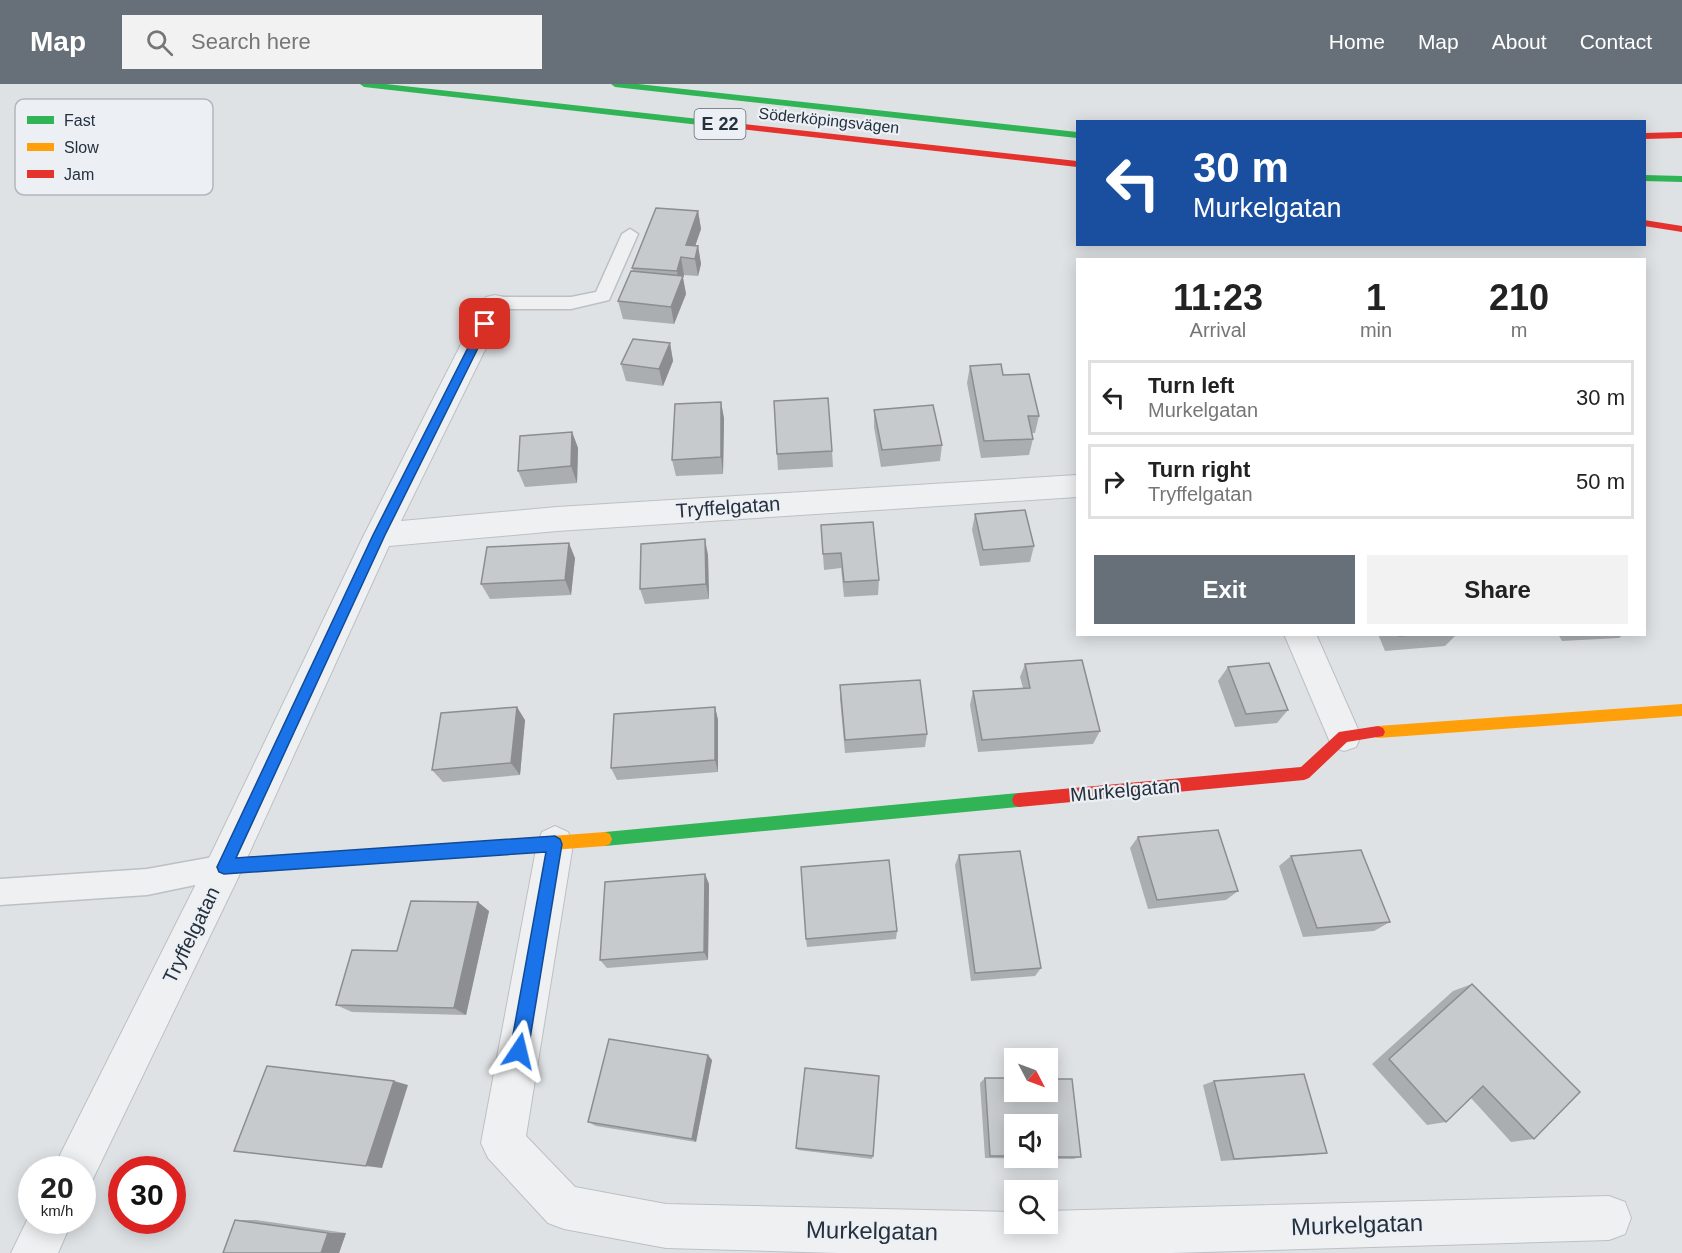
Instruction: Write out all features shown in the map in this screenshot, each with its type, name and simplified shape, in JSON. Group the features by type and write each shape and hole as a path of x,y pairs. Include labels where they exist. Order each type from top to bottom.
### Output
{"main road":[{"name":"Söderköpingsvägen","path":"364,84 1076,164"},
{"name":"Söderköpingsvägen","path":"615,84 1076,135"},
{"path":"1646,136 1682,135"},
{"path":"1646,178 1682,180"},
{"path":"1646,224 1682,230"},
{"path":"1344,736 1682,710"},
{"name":"Murkelgatan","path":"224,867 555,844 1304,773 1344,736"}],"street":[{"name":"Tryffelgatan","path":"82,1156 224,867 379,535 495,303"},
{"name":"Tryffelgatan","path":"379,535 557,519 1076,486"},
{"path":"1301,636 1344,736"},
{"name":"Murkelgatan","path":"555,844 503,1143 564,1208 666,1226 1012,1235 1609,1218"},
{"path":"34,1253 44,1234"}],"lane":[{"path":"495,303 571,303 603,297 630,234"},
{"path":"0,892 147,882 224,867"}],"building":[{"path":"656,208 698,211 686,245 698,246 695,259 681,257 677,271 632,268"},
{"path":"631,271 683,276 671,307 618,301"},
{"path":"633,339 670,343 659,369 621,364"},
{"path":"1001,364 1003,375 1029,374 1039,416 1028,416 1033,439 984,441 970,366"},
{"path":"828,398 832,451 777,454 774,401"},
{"path":"721,402 721,457 672,460 675,404"},
{"path":"933,405 942,445 882,450 874,410"},
{"path":"572,432 571,466 518,471 520,436"},
{"path":"1025,510 1034,546 983,550 975,514"},
{"path":"873,522 879,580 844,582 841,553 823,554 821,525"},
{"path":"705,539 706,584 640,589 641,544"},
{"path":"569,543 565,580 481,584 487,547"},
{"path":"1082,660 1100,731 982,740 973,691 1030,688 1025,664"},
{"path":"1269,663 1288,710 1246,714 1228,667"},
{"path":"920,680 927,734 845,740 840,685"},
{"path":"517,707 511,763 432,770 441,713"},
{"path":"715,707 715,760 611,768 614,714"},
{"path":"1218,830 1238,891 1157,900 1138,837"},
{"path":"1361,850 1390,922 1317,928 1291,856"},
{"path":"1020,851 1041,968 975,973 959,855"},
{"path":"889,860 897,931 806,939 801,867"},
{"path":"705,874 704,952 600,960 605,882"},
{"path":"411,901 478,902 454,1008 336,1005 352,950 397,951"},
{"path":"1472,984 1580,1092 1534,1139 1483,1086 1446,1122 1389,1059"},
{"path":"609,1039 708,1055 692,1139 588,1122"},
{"path":"267,1066 394,1081 366,1166 234,1151"},
{"path":"805,1068 879,1076 873,1156 796,1148"},
{"path":"1304,1074 1327,1153 1234,1159 1214,1081"},
{"path":"985,1078 1004,1078 1004,1102 1058,1102 1058,1079 1072,1079 1081,1157 1058,1157 1058,1114 1004,1114 1004,1156 990,1156"},
{"path":"235,1220 328,1233 321,1253 223,1253"}],"traffic: fast":[{"path":"364,84 726,125"},
{"path":"615,84 1076,135"},
{"path":"1646,178 1682,179"},
{"path":"605,839 1019,800"}],"traffic: slow":[{"path":"1378,732 1682,710"},
{"path":"224,867 605,839"}],"traffic: jam":[{"path":"726,125 1076,164"},
{"path":"1646,136 1682,135"},
{"path":"1646,223 1682,229"},
{"path":"1019,800 1304,773 1344,736 1378,732"}],"route":[{"path":"485,324 379,535 224,867 555,844 519,1051"}]}
